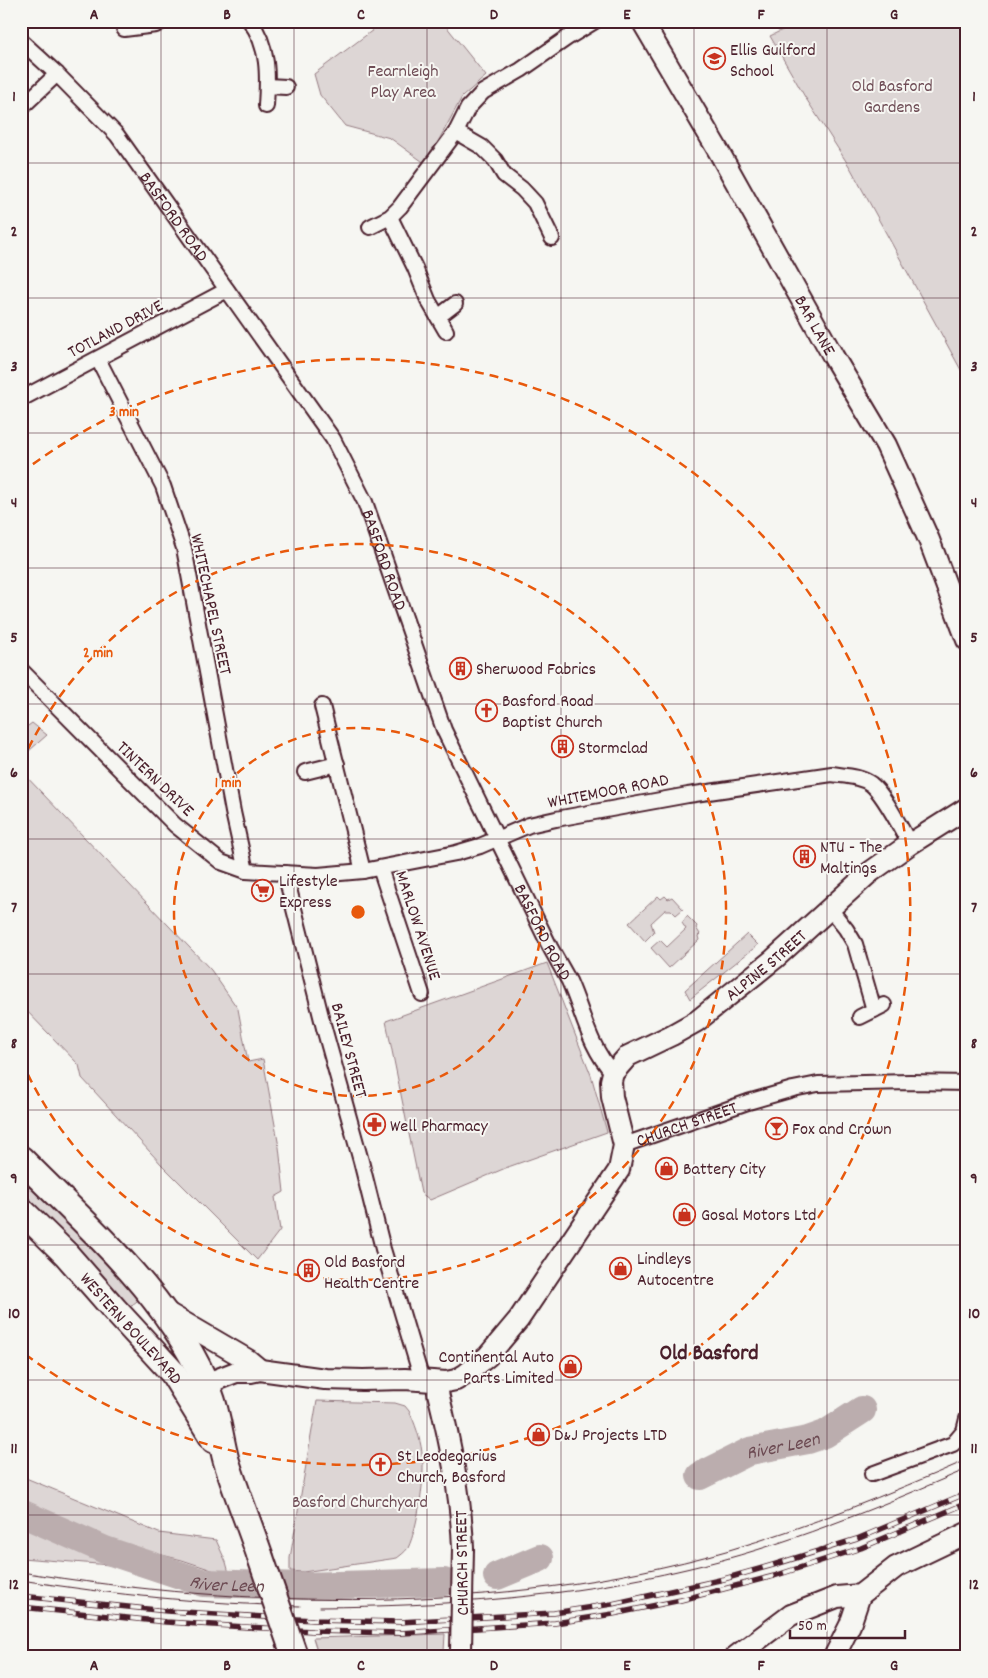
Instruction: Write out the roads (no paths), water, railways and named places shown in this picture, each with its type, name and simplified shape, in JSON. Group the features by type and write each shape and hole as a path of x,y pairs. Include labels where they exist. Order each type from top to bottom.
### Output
{"highway":[{"name":"WESTERN BOULEVARD","path":"21,1159 138,1278 164,1311 189,1351 210,1394 226,1460 295,1657"},
{"name":"WESTERN BOULEVARD","path":"21,1210 66,1254 173,1373 226,1460"}],"street":[{"path":"250,21 262,41 266,58 266,106"},
{"path":"370,227 390,217 400,207 456,132 468,108 483,92 521,70 595,21"},
{"name":"BAR LANE","path":"642,21 833,356 886,445 929,540 967,640"},
{"path":"124,29 160,28"},
{"name":"BASFORD ROAD","path":"21,41 57,74 117,135 333,439 365,502 444,730 550,947 569,981 596,1051 613,1073"},
{"path":"21,108 57,74"},
{"path":"267,86 286,87"},
{"path":"456,132 482,147 495,160 504,175 522,189 535,203 552,238"},
{"path":"390,217 415,268 428,300 446,331"},
{"name":"TOTLAND DRIVE","path":"21,399 227,290"},
{"path":"438,317 454,304"},
{"name":"WHITECHAPEL STREET","path":"98,359 163,486 184,548 233,812 246,871"},
{"name":"TINTERN DRIVE","path":"21,670 175,825 222,862 246,871 285,873"},
{"path":"322,706 363,871"},
{"path":"305,772 337,764"},
{"name":"WHITEMOOR ROAD","path":"285,873 318,875 380,868 456,853 497,839 529,825 596,811 688,795 832,774 851,776 870,784 878,791 910,844"},
{"name":"ALPINE STREET","path":"613,1073 628,1056 697,1021 774,959 870,873 910,844 967,808"},
{"name":"MARLOW AVENUE","path":"380,868 422,994"},
{"name":"BAILEY STREET","path":"285,873 383,1249 430,1381"},
{"path":"830,909 855,944 879,1008 860,1017"},
{"path":"613,1073 611,1089 624,1145"},
{"name":"CHURCH STREET","path":"430,1381 456,1380 466,1374 488,1356 520,1319 619,1170 624,1145 748,1102 792,1089 818,1084 967,1083"},
{"name":"WESTERN BOULEVARD","path":"164,1311 248,1360 260,1370"},
{"name":"WESTERN BOULEVARD","path":"210,1394 213,1381 236,1372 260,1370 325,1379 405,1379 430,1381"},
{"name":"CHURCH STREET","path":"430,1381 438,1393 457,1478 462,1516 464,1548 461,1653"},
{"path":"872,1474 953,1444 964,1431 967,1419"},
{"path":"734,1657 791,1615 837,1597 860,1595 896,1567 967,1533"},
{"path":"834,1657 850,1625 860,1595"}],"waterway":[{"name":"River Leen","path":"700,1476 750,1451 808,1440 825,1434 862,1410"},
{"name":"River Leen","path":"21,1513 105,1550 204,1583 304,1586 444,1582"},
{"name":"River Leen","path":"497,1576 540,1558"}],"tram line":[{"path":"21,1572 108,1584 196,1593 285,1598 375,1599 464,1596 553,1586 640,1572 757,1542 848,1509 967,1460"},
{"path":"320,1607 412,1605 504,1599 550,1594 641,1579 722,1560 794,1538 864,1512 967,1469"},
{"path":"21,1580 160,1598 300,1606"}],"railway":[{"path":"21,1596 167,1611 313,1620 400,1622 554,1613 612,1604 724,1579 773,1565 857,1539 967,1493"},
{"path":"21,1607 166,1622 312,1631 400,1633 555,1623 613,1614 681,1600 774,1576 861,1548 967,1503"}],"place":[{"name":"Ellis Guilford School","path":"714,59"},
{"name":"Sherwood Fabrics","path":"460,668"},
{"name":"Basford Road Baptist Church","path":"486,710"},
{"name":"Stormclad","path":"562,747"},
{"name":"NTU - The Maltings","path":"804,856"},
{"name":"Lifestyle Express","path":"263,890"},
{"name":"Well Pharmacy","path":"374,1125"},
{"name":"Fox and Crown","path":"776,1128"},
{"name":"Battery City","path":"667,1168"},
{"name":"Gosal Motors Ltd","path":"685,1214"},
{"name":"Lindleys Autocentre","path":"621,1268"},
{"name":"Old Basford Health Centre","path":"308,1271"},
{"name":"Continental Auto Parts Limited","path":"570,1366"},
{"name":"D&J Projects LTD","path":"538,1434"},
{"name":"St Leodegarius Church, Basford","path":"381,1465"}],"district":[{"name":"Old Basford","path":"709,1351"}],"park label":[{"name":"Fearnleigh Play Area","path":"403,80"},
{"name":"Old Basford Gardens","path":"892,95"},
{"name":"Basford Churchyard","path":"360,1501"}]}
